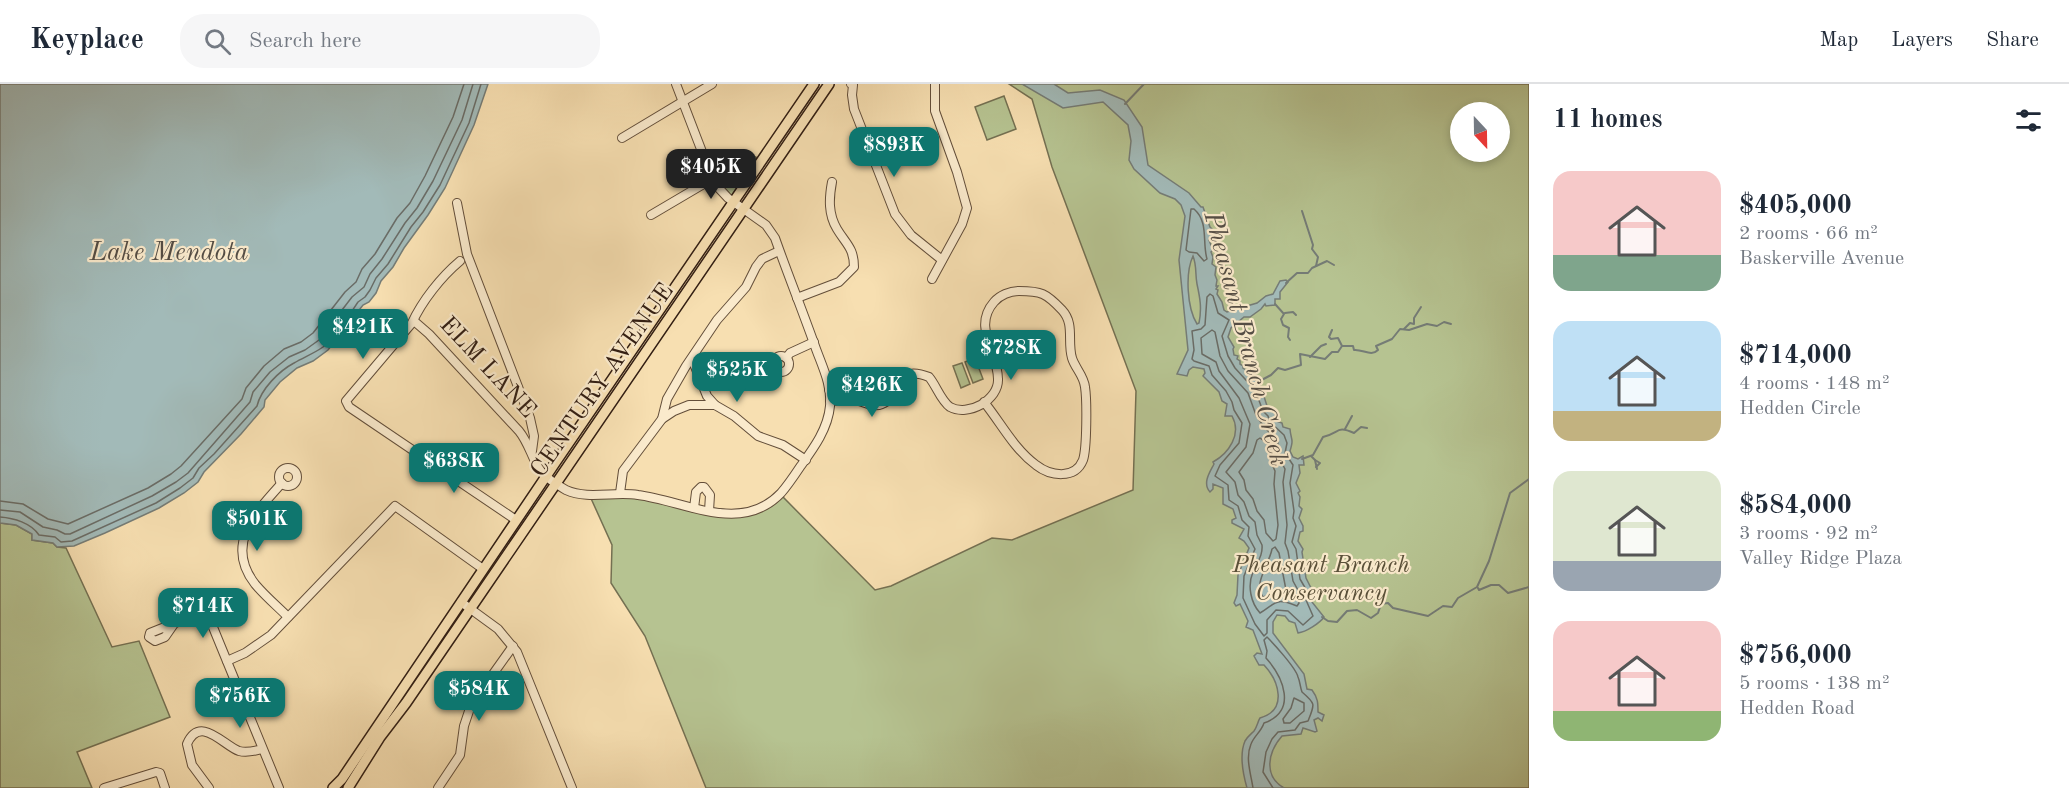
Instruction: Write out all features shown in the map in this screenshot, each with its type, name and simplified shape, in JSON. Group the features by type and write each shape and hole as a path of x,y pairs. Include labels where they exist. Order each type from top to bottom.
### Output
{"main road":[{"name":"CENTURY AVENUE","path":"333,788 342,779 814,84"},
{"name":"CENTURY AVENUE","path":"348,788 380,737 406,703 830,84"}],"street":[{"path":"546,476 580,494 645,495 694,508 736,514 765,505 780,494 806,460 825,427 830,390 770,229 721,192 712,179 676,84"},
{"path":"622,138 712,84"},
{"path":"851,84 853,85 855,112 895,214 911,235 942,260"},
{"path":"932,279 962,224 966,203 935,111 935,84"},
{"path":"651,215 712,179"},
{"path":"797,298 839,282 854,267 852,252 837,230 831,214 832,182"},
{"path":"457,203 460,226 470,261 530,418 534,436 532,452"},
{"path":"662,419 667,399 717,320 746,286 762,260 779,251"},
{"path":"346,404 346,398 414,321 415,314 460,261"},
{"path":"830,401 854,400 871,405 882,404 887,402 901,378 911,374 929,377 951,407 964,410 984,402 994,394 999,380 984,331 987,314 996,300 1014,291 1043,293 1068,318 1072,358 1084,381 1083,459 1079,466 1071,473 1064,475 1048,472 1030,460 999,424 984,402"},
{"name":"ELM LANE","path":"414,321 429,334 519,431 527,441 539,468 546,476"},
{"path":"786,358 790,353 814,342"},
{"path":"692,359 707,396 715,405 734,416 758,436 783,445 806,460"},
{"path":"830,390 859,389 870,393 886,394 892,392"},
{"path":"336,398 516,520"},
{"path":"620,493 624,468 662,419 689,405 715,405"},
{"path":"282,483 249,524 244,548 247,569 254,582 288,617"},
{"path":"694,508 696,492 704,487 710,495 709,511"},
{"path":"227,661 260,644 395,506 483,569"},
{"path":"461,602 498,629 513,646 523,665 572,788"},
{"path":"174,624 208,615 279,788"},
{"path":"438,788 460,755 467,713 471,705 513,646"},
{"path":"209,788 192,765 187,744 192,736 208,732 239,751 262,749"},
{"path":"104,788 156,772 160,773 165,788"}],"green space":[{"name":"Pheasant Branch Conservancy","path":"1009,84 1529,84 1529,788 706,788 645,636 611,583 612,545 589,494 620,493 683,505 747,512 780,494 875,590 891,586 992,538 1012,540 1133,490 1136,391 1052,167 1032,99"},
{"path":"1004,96 1016,129 987,140 975,107"},
{"path":"747,153 762,160 733,202 708,170"},
{"path":"975,358 983,379 973,383 965,362"},
{"path":"962,363 970,384 961,388 953,366"},
{"path":"0,523 16,525 32,534 32,540 53,543 57,547 66,548 112,647 139,641 170,717 77,752 92,788 0,788"}],"water":[{"name":"Lake Mendota","path":"0,84 488,84 474,125 445,188 393,267 381,281 376,293 369,302 363,305 328,350 313,361 297,368 280,382 265,400 264,407 241,434 204,472 198,482 184,493 159,508 105,533 74,546 57,547 53,543 32,540 32,534 16,525 0,523"},
{"path":"1022,84 1054,84 1068,93 1100,90 1124,100 1142,127 1148,165 1189,193 1203,207 1210,227 1215,232 1215,236 1209,240 1213,250 1211,252 1212,264 1216,267 1217,294 1224,310 1227,312 1257,303 1273,294 1280,281 1288,282 1280,292 1280,299 1275,299 1275,305 1266,306 1265,304 1250,317 1244,317 1231,328 1228,337 1234,347 1234,355 1238,356 1240,364 1261,387 1268,409 1275,413 1276,421 1290,429 1292,441 1290,451 1293,457 1298,459 1303,456 1304,465 1299,465 1300,473 1296,483 1300,491 1298,493 1299,506 1302,509 1299,518 1303,526 1298,541 1303,549 1306,578 1313,592 1312,602 1324,617 1312,627 1298,633 1295,623 1289,621 1285,616 1277,615 1273,622 1273,633 1304,674 1307,689 1312,690 1317,698 1318,712 1324,715 1322,721 1318,718 1314,720 1317,731 1303,728 1301,734 1282,736 1273,749 1270,770 1277,783 1284,788 1247,788 1243,771 1242,752 1245,741 1255,729 1260,718 1275,709 1278,695 1274,679 1264,665 1259,665 1254,656 1257,653 1262,654 1253,630 1246,627 1248,621 1240,604 1236,606 1234,603 1237,595 1238,575 1249,548 1239,538 1244,529 1232,523 1232,520 1236,518 1233,509 1223,504 1223,488 1213,484 1210,492 1207,485 1213,462 1224,454 1235,436 1235,423 1232,416 1225,416 1227,404 1222,401 1219,392 1203,376 1204,369 1193,367 1187,376 1177,374 1188,350 1179,260 1185,216 1181,205 1175,199 1160,193 1134,169 1129,160 1131,141 1128,125 1103,102 1063,108","holes":["1193,256 1200,299 1199,323 1197,324 1191,309 1188,290 1190,263"]}],"waterway":[{"path":"1125,104 1144,84"},
{"path":"1302,211 1313,245 1312,249 1318,257 1316,266"},
{"path":"1286,283 1297,273 1308,273 1312,268 1327,261 1334,265"},
{"path":"1275,304 1284,314 1281,319 1283,325 1289,328 1290,340"},
{"path":"1404,329 1410,323 1414,324 1414,318 1421,307"},
{"path":"1285,313 1293,312 1296,315"},
{"path":"1342,346 1353,346 1354,350 1373,353 1378,350 1376,346 1392,339 1400,329 1409,330 1427,324 1437,326 1444,322 1451,324"},
{"path":"1256,383 1271,375 1278,368 1285,370 1301,365 1300,354 1325,359 1332,352 1338,352 1342,346 1338,338 1329,337 1332,330"},
{"path":"1310,357 1326,344"},
{"path":"1345,429 1352,416"},
{"path":"1302,459 1313,455 1323,437 1341,430 1354,433 1361,427 1367,428"},
{"path":"1311,456 1315,460 1317,469"},
{"path":"1315,460 1320,463 1316,467"},
{"name":"Pheasant Branch Creek","path":"1322,617 1328,621 1337,622 1347,611 1357,610 1371,618 1378,613 1381,604 1388,603 1393,608 1428,616 1443,606 1452,607 1458,598 1477,587 1489,561 1510,493 1529,479"},
{"path":"1478,588 1479,590 1491,585 1499,585 1508,593 1529,587"}]}
